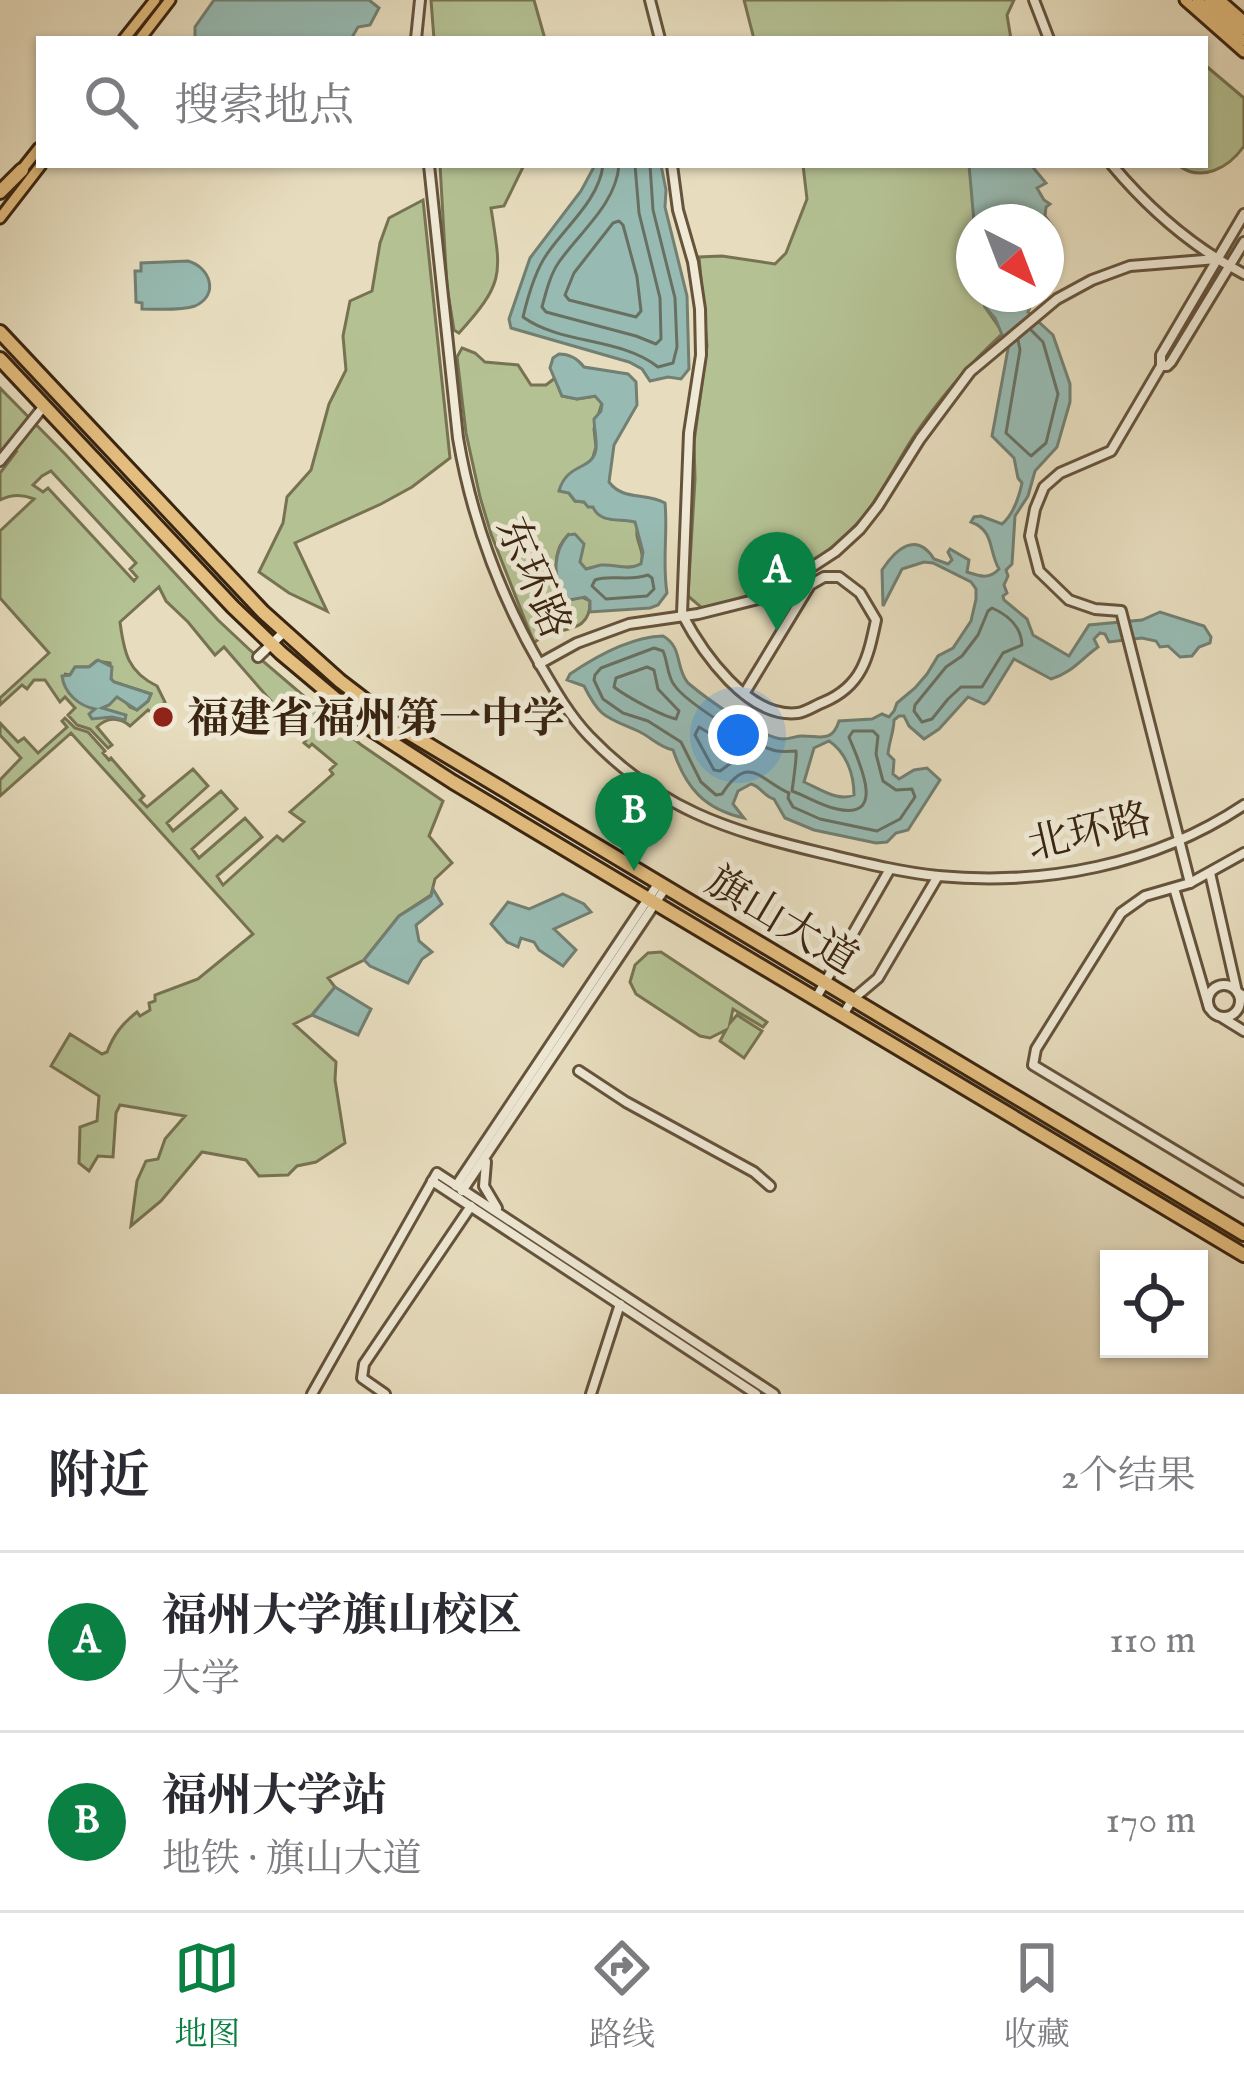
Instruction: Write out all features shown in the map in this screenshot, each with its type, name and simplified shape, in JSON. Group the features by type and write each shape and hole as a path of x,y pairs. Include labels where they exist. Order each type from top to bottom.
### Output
{"highway":[{"path":"0,195 22,170"},
{"path":"0,322 42,377"},
{"name":"旗山大道","path":"0,332 284,632 404,730 1244,1234"},
{"name":"旗山大道","path":"0,359 271,644 336,701 404,751 1244,1255"}],"main road":[{"path":"126,36 155,0"},
{"path":"142,36 170,0"},
{"path":"1185,0 1244,52"},
{"path":"1197,0 1244,41"},
{"path":"1209,0 1244,30"},
{"path":"1220,0 1244,21"},
{"path":"22,170 36,152"},
{"path":"0,218 39,168"}],"street":[{"path":"416,36 420,0"},
{"path":"650,0 659,36"},
{"path":"1034,0 1047,36"},
{"name":"东环路","path":"429,168 466,483 502,592 558,696 612,759 676,806 760,838 938,876"},
{"path":"672,168 698,293 701,355 689,433 682,614 744,694 767,708 798,713 840,695 867,663 876,620 860,593 839,577 824,577 810,585 744,694"},
{"path":"1115,168 1154,209 1217,259 1244,274"},
{"path":"1190,883 1121,610 1095,609 1069,600 1039,571 1030,536 1044,487 1060,473 1111,451 1244,214"},
{"path":"1161,366 1172,362 1244,242"},
{"path":"539,664 629,624 766,598 835,552 860,529 958,388 1040,312 1074,289 1130,266 1217,259"},
{"path":"0,460 44,406"},
{"path":"258,657 284,632"},
{"name":"北环路","path":"938,876 1062,874 1121,861 1207,828 1244,805"},
{"path":"1244,853 1190,883 1145,896 1121,913 1036,1049 1033,1065 1244,1192"},
{"path":"816,999 890,869"},
{"path":"1210,873 1241,994 1236,1012 1222,1017"},
{"path":"843,1015 852,1000 878,978 938,876"},
{"path":"457,1192 663,885"},
{"path":"1174,888 1209,1008 1244,1031"},
{"path":"457,1192 653,900"},
{"path":"1209,1008 1214,989 1224,985 1241,994"},
{"path":"579,1071 641,1111 754,1172 770,1186"},
{"path":"492,1145 483,1173 486,1192 496,1208 756,1394"},
{"path":"312,1394 435,1177 516,1225"},
{"path":"457,1192 471,1206 774,1394"},
{"path":"385,1394 362,1378 364,1364 471,1206"},
{"path":"591,1394 621,1300"}],"green space":[{"path":"431,0 534,0 544,36 434,36"},
{"path":"744,0 1014,0 1007,15 1010,36 753,36"},
{"path":"1208,68 1244,98 1244,146 1214,170 1183,168 1208,168"},
{"path":"440,168 523,168 504,206 491,208 496,276 485,301 459,333 454,330"},
{"path":"803,168 969,168 974,204 956,204 956,312 988,312 1003,333 932,410 876,499 846,535 810,564 768,587 702,608 688,596 694,442 707,346 699,257 775,264 786,253 807,199"},
{"path":"423,200 450,458 381,504 295,543 327,611 259,572 283,523 287,497 311,470 329,404 346,370 343,336 350,301 372,291 389,218"},
{"path":"462,348 485,362 518,365 531,385 546,385 555,378 562,396 596,396 602,403 594,429 596,447 568,492 575,501 611,519 622,518 638,527 641,564 628,567 581,567 568,535 558,552 558,586 590,601 589,613 578,626 534,643 480,497 466,433 457,357"},
{"path":"0,388 251,651 360,744 443,801 429,836 452,863 435,879 431,895 399,916 364,960 328,978 335,987 312,1015 294,1024 336,1062 345,1143 288,1175 259,1176 246,1160 202,1152 161,1201 131,1226 137,1181 146,1161 158,1159 165,1139 185,1116 120,1105 113,1157 98,1156 89,1171 79,1163 80,1127 97,1121 99,1096 51,1066 70,1034 102,1054 107,1052 127,1021 137,1012 140,1016 150,1010 155,995 198,979 253,934 71,733 0,796 0,780 21,758 0,735 0,723 18,742 24,738 38,753 67,727 65,718 88,732 144,796 140,800 147,807 193,769 208,786 167,823 173,831 221,791 237,809 192,849 199,858 245,818 262,837 217,876 223,885 277,836 283,841 304,822 290,812 333,774 330,770 336,764 304,743 285,722 280,726 271,701 224,647 215,655 159,587 120,622 129,660 157,686 165,702 130,726 113,719 97,727 112,745 108,748 90,729 77,725 68,715 75,708 65,697 60,702 45,680 34,680 27,689 22,685 0,705 0,698 49,653 0,598 0,531 34,499 17,495 0,500 0,473 16,452 0,451","holes":["51,471 136,563 130,569 137,577 134,581 48,488 43,492 33,485","96,661 110,663 114,682 151,694 148,701 137,710 122,698 64,674"]},
{"path":"661,952 767,1022 763,1027 733,1009 730,1023 737,1015 762,1031 744,1058 720,1041 726,1030 710,1038 700,1036 636,994 630,982 635,965 648,953"}],"water":[{"path":"214,0 369,0 379,8 370,25 358,27 353,36 195,36 195,27"},
{"path":"593,168 662,168 665,207 687,296 689,369 681,379 650,381 629,362 511,328 509,319 530,258"},
{"path":"969,168 1034,168 1046,183 1037,188 1050,204 972,204"},
{"path":"188,261 202,269 209,282 203,301 183,309 142,309 142,303 136,302 135,271 141,271 141,263"},
{"path":"990,312 1028,312 1053,335 1070,384 1070,402 1057,447 1035,471 1028,496 1015,516 1004,600 1027,619 1033,635 1069,656 1089,625 1142,620 1160,612 1204,626 1210,643 1192,656 1180,657 1156,641 1109,642 1100,633 1094,639 1098,647 1051,679 1014,659 988,701 984,704 968,697 924,739 899,716 894,720 888,754 894,760 893,774 899,779 927,768 940,780 908,830 887,842 814,830 785,818 774,799 751,784 738,791 733,804 744,818 707,803 691,786 673,750 605,715 584,686 567,680 570,674 626,644 663,636 674,646 688,683 734,717 773,737 825,737 839,721 889,717 938,656 953,648 971,621 976,589 971,582 924,562 902,569 883,606 882,570 899,550 913,544 948,564 950,549 969,560 967,572 991,575 999,569 988,536 971,522 981,516 1002,524 1021,488 1014,458 992,436 1008,349","holes":["829,741 848,764 854,795 835,796 804,782 814,748"]},
{"path":"559,354 584,367 628,374 636,382 637,405 614,445 609,482 621,492 665,503 667,593 658,605 590,612 585,597 564,601 560,596 557,556 568,535 575,534 584,544 580,562 586,569 636,566 643,552 635,522 605,518 559,491 568,475 594,456 594,419 602,404 595,396 562,396 550,368"},
{"path":"98,660 112,667 114,682 151,694 137,710 117,697 102,708 126,715 125,720 92,719 89,714 95,709 78,702 66,688 62,676"},
{"path":"433,889 442,904 416,925 419,941 432,952 422,959 408,983 370,966 364,960 399,916 431,896"},
{"path":"563,894 591,912 554,929 576,950 563,966 534,942 521,938 518,947 507,942 491,924 508,902 529,909"},
{"path":"335,987 371,1009 358,1035 312,1015"}],"place":[{"name":"福州大学旗山校区","path":"777,631"},
{"name":"福建省福州第一中学","path":"163,717"},
{"name":"福州大学站","path":"634,871"}]}
